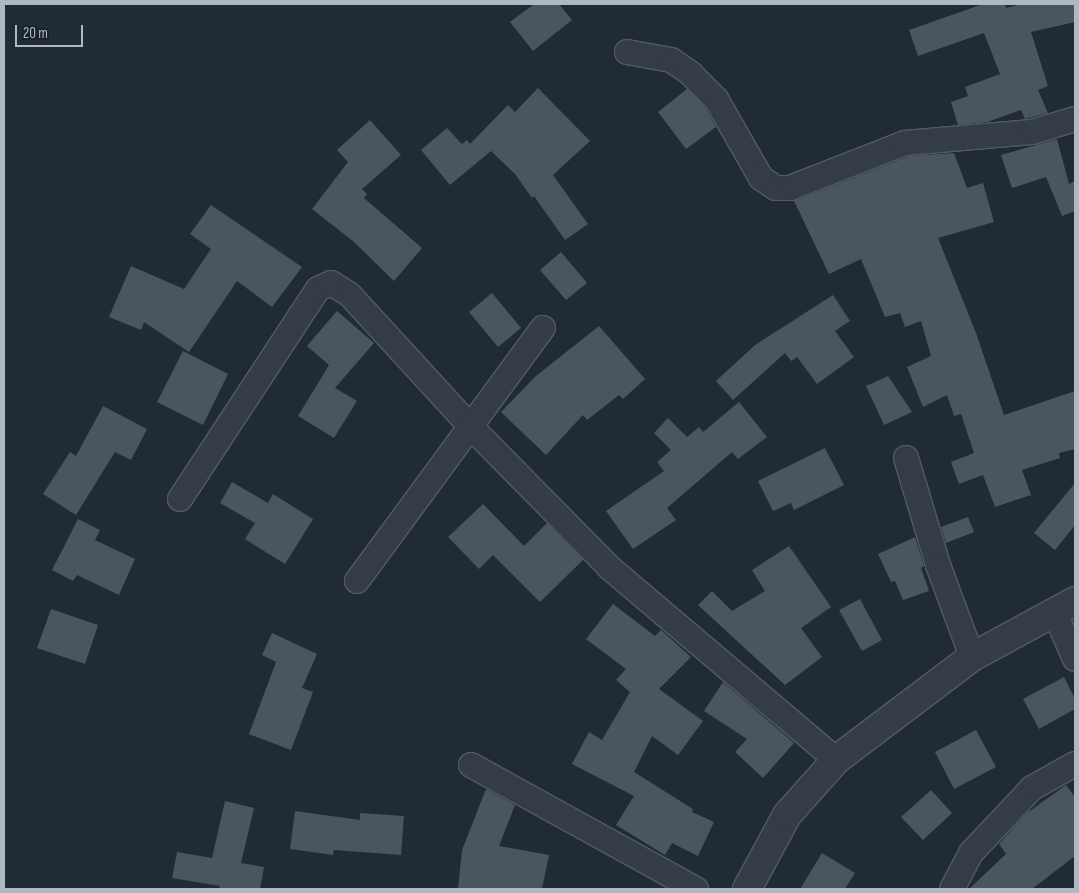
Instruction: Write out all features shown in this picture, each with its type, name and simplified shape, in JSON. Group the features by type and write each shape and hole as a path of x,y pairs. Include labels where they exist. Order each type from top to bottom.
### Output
{"street":[{"path":"627,52 671,60 690,73 716,99 762,178 776,188 790,188 905,143 1032,132 1075,119"},
{"path":"180,499 318,289 332,283 350,295 470,426 610,568 688,637 787,716 836,760"},
{"path":"357,581 543,328"},
{"path":"906,458 938,565 972,657"},
{"path":"747,889 787,816 836,760 972,657 1065,606 1075,659"},
{"path":"952,889 971,853 1032,788 1075,764"},
{"path":"470,765 696,889"}],"building":[{"path":"534,4 559,4 572,20 533,51 510,22"},
{"path":"983,4 1005,4 1006,8 1022,4 1075,4 1075,22 1031,32 1048,86 1038,90 1048,113 1025,119 1021,110 987,122 958,125 951,102 968,96 965,87 1000,74 984,33 918,56 909,30"},
{"path":"538,88 590,141 553,175 588,224 565,240 534,196 532,198 515,174 491,151 450,185 421,150 447,128 462,144 467,140 470,144 508,105 515,112"},
{"path":"687,89 705,107 716,127 686,149 658,112"},
{"path":"370,120 401,155 362,189 367,194 364,198 422,248 394,281 354,242 312,209 348,162 337,150"},
{"path":"1057,139 1069,184 1075,181 1075,211 1062,216 1046,177 1012,188 1001,155"},
{"path":"954,153 967,188 983,183 994,222 938,238 976,333 1004,415 1075,391 1075,449 1059,453 1060,458 1022,470 1031,495 995,507 983,475 959,484 951,462 974,453 961,414 954,416 947,395 923,407 907,367 931,356 921,321 905,327 900,313 885,317 861,259 829,274 794,201 909,156"},
{"path":"211,205 302,267 272,307 237,281 189,352 144,322 141,330 109,317 131,266 184,289 211,249 190,234"},
{"path":"561,252 587,283 566,300 540,270"},
{"path":"492,293 521,328 498,347 469,312"},
{"path":"833,295 850,321 835,331 854,357 817,384 797,357 791,361 785,353 733,400 716,381 755,345"},
{"path":"337,311 374,343 335,388 357,401 334,438 298,416 329,365 307,346"},
{"path":"599,326 645,379 623,399 619,395 587,420 583,415 546,455 501,412 536,376"},
{"path":"183,351 228,374 203,425 157,402"},
{"path":"888,376 912,412 884,425 866,386"},
{"path":"739,402 767,437 738,459 732,452 667,508 676,520 633,549 606,511 664,471 657,462 671,450 654,433 668,418 687,437 699,427 703,432"},
{"path":"103,406 147,429 131,460 115,452 76,515 43,494 70,452 76,456"},
{"path":"825,448 844,485 794,510 791,503 773,511 758,481"},
{"path":"232,482 268,503 273,494 313,519 285,564 245,539 255,523 220,503"},
{"path":"1075,483 1075,525 1055,550 1034,533"},
{"path":"483,504 524,546 547,523 583,560 540,602 493,555 479,569 448,537"},
{"path":"968,517 974,532 946,543 941,527"},
{"path":"78,519 100,530 95,540 135,559 119,595 77,575 73,581 52,570"},
{"path":"915,537 924,566 921,568 929,591 903,600 895,581 891,582 878,554"},
{"path":"789,546 831,607 801,628 822,657 785,685 698,605 712,591 732,611 765,591 752,570"},
{"path":"860,599 882,640 862,651 839,610"},
{"path":"613,604 655,636 661,630 691,657 659,689 703,721 678,755 652,736 634,772 693,809 692,812 714,822 698,856 672,843 665,855 616,825 634,796 572,764 589,732 602,740 630,692 616,680 626,669 586,639"},
{"path":"51,609 98,625 85,664 37,648"},
{"path":"272,633 317,654 302,688 313,692 291,750 249,734 276,662 262,655"},
{"path":"1064,677 1075,699 1075,709 1039,729 1023,699"},
{"path":"723,682 794,743 763,778 735,752 747,739 704,711"},
{"path":"976,730 996,767 954,789 935,752"},
{"path":"1066,785 1075,797 1075,856 1032,889 969,889 1006,854 999,844 1027,813"},
{"path":"486,789 515,805 499,846 549,855 542,889 458,889 462,850"},
{"path":"931,790 952,813 923,840 901,817"},
{"path":"225,801 254,808 241,863 264,867 260,889 219,889 220,886 172,878 177,852 212,858"},
{"path":"295,811 360,820 360,813 404,816 401,855 334,850 333,855 290,849"},
{"path":"822,853 855,873 845,889 800,889"}]}
